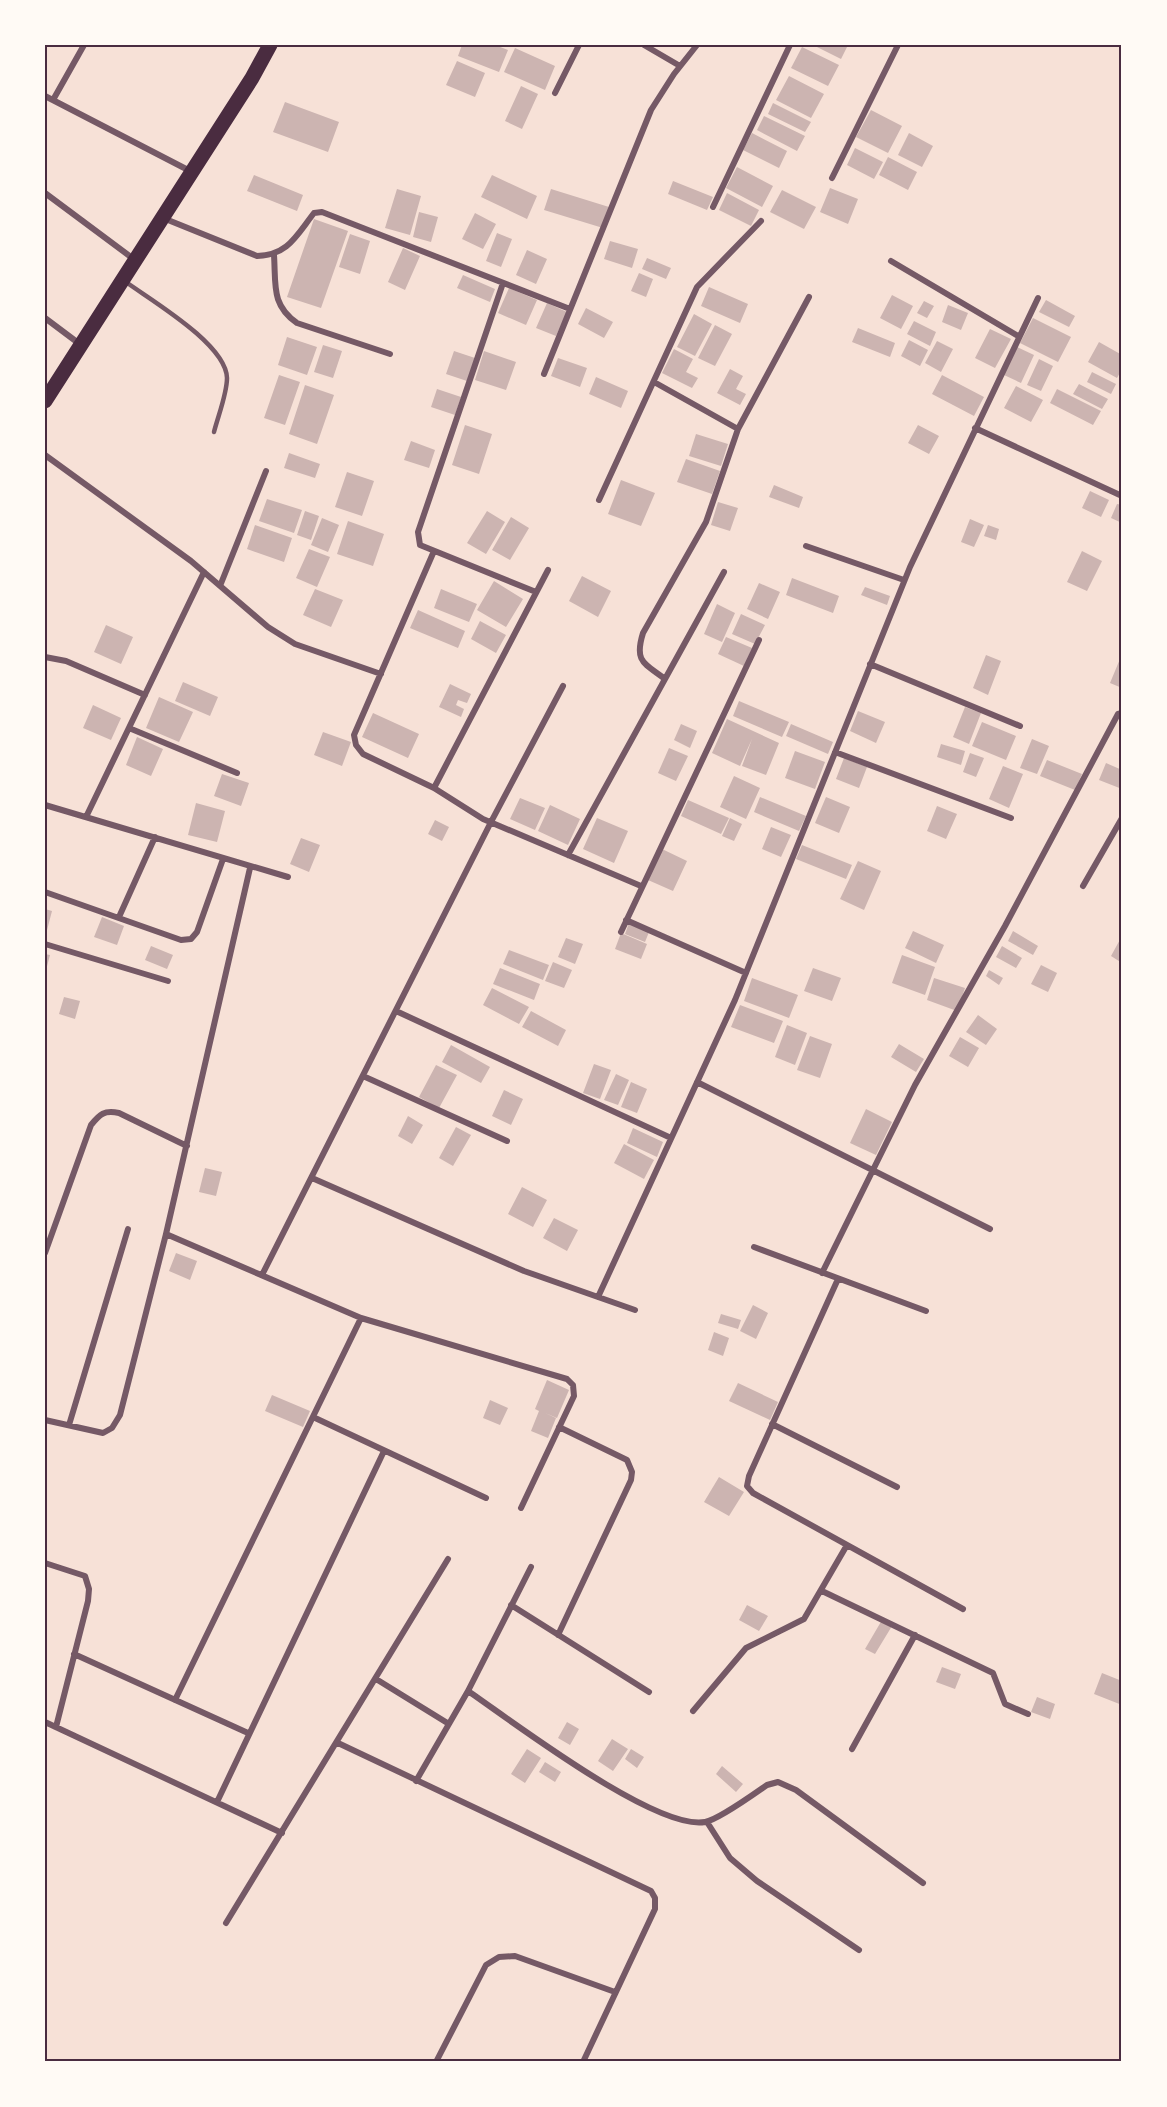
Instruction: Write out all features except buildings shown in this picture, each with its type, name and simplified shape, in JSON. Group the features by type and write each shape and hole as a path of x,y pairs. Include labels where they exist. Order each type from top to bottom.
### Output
{"main road":[{"path":"45,401 252,78 270,45"}],"street":[{"path":"53,100 84,45"},
{"path":"555,93 579,45"},
{"path":"644,45 680,66"},
{"path":"544,374 651,110 697,45"},
{"path":"713,207 790,45"},
{"path":"832,178 898,45"},
{"path":"45,96 192,172"},
{"path":"45,193 135,261"},
{"path":"163,218 257,256 274,255 290,244 314,213 322,212 570,309"},
{"path":"599,500 697,287 761,221"},
{"path":"274,255 278,301 286,315 297,323 390,354"},
{"path":"891,261 1017,336"},
{"path":"503,283 418,532 420,545 536,592"},
{"path":"665,679 641,661 638,650 643,633 706,522 738,429 809,297"},
{"path":"598,1297 746,973 904,580 1017,336 1038,298"},
{"path":"45,318 81,345"},
{"path":"654,382 738,429"},
{"path":"975,428 1122,496"},
{"path":"45,455 204,572 268,627 295,644 381,674"},
{"path":"220,586 266,471"},
{"path":"806,546 904,580"},
{"path":"434,551 354,735 356,745 363,754 434,788 491,822 641,886"},
{"path":"434,788 548,570"},
{"path":"86,817 204,572"},
{"path":"568,855 724,572"},
{"path":"621,932 759,640"},
{"path":"45,657 66,661 145,694"},
{"path":"870,664 1020,726"},
{"path":"262,1275 562,686"},
{"path":"822,1273 915,1085 1005,926 1100,746 1118,714 1122,714"},
{"path":"129,728 237,773"},
{"path":"835,752 1011,818"},
{"path":"45,805 250,868 288,877"},
{"path":"1083,886 1122,818"},
{"path":"119,917 155,837"},
{"path":"45,892 181,940 190,939 197,932 223,859"},
{"path":"45,1420 103,1433 112,1428 120,1415 187,1146 250,868"},
{"path":"626,920 746,973"},
{"path":"45,944 168,981"},
{"path":"396,1011 671,1138"},
{"path":"363,1076 507,1141"},
{"path":"697,1082 990,1229"},
{"path":"45,1253 91,1125 101,1113 108,1111 119,1113 187,1146"},
{"path":"312,1178 524,1272 635,1310"},
{"path":"69,1425 128,1229"},
{"path":"166,1234 361,1318 567,1380 573,1385 574,1396 521,1508"},
{"path":"754,1247 926,1311"},
{"path":"838,1278 749,1476 747,1486 753,1493 963,1609"},
{"path":"174,1700 361,1318"},
{"path":"313,1417 486,1498"},
{"path":"772,1424 897,1487"},
{"path":"558,1635 631,1480 632,1472 627,1460 559,1427"},
{"path":"217,1802 384,1451"},
{"path":"693,1711 746,1648 804,1619 847,1545"},
{"path":"226,1923 338,1743 448,1559"},
{"path":"45,1563 85,1576 87,1582 88,1601 56,1727"},
{"path":"416,1781 468,1691 531,1567"},
{"path":"822,1591 993,1673 1005,1704 1028,1714"},
{"path":"511,1605 650,1692"},
{"path":"852,1749 915,1635"},
{"path":"75,1654 248,1733"},
{"path":"376,1679 449,1724"},
{"path":"468,1691 584,1772 659,1812 691,1823 707,1822 767,1785 778,1782 796,1790 923,1883"},
{"path":"45,1722 282,1833"},
{"path":"338,1743 651,1891 655,1898 655,1909 583,2062"},
{"path":"707,1822 730,1858 757,1881 859,1950"},
{"path":"436,2062 486,1965 499,1957 515,1956 615,1992"}],"lane":[{"path":"123,279 206,342 224,363 227,379 214,432"}]}
